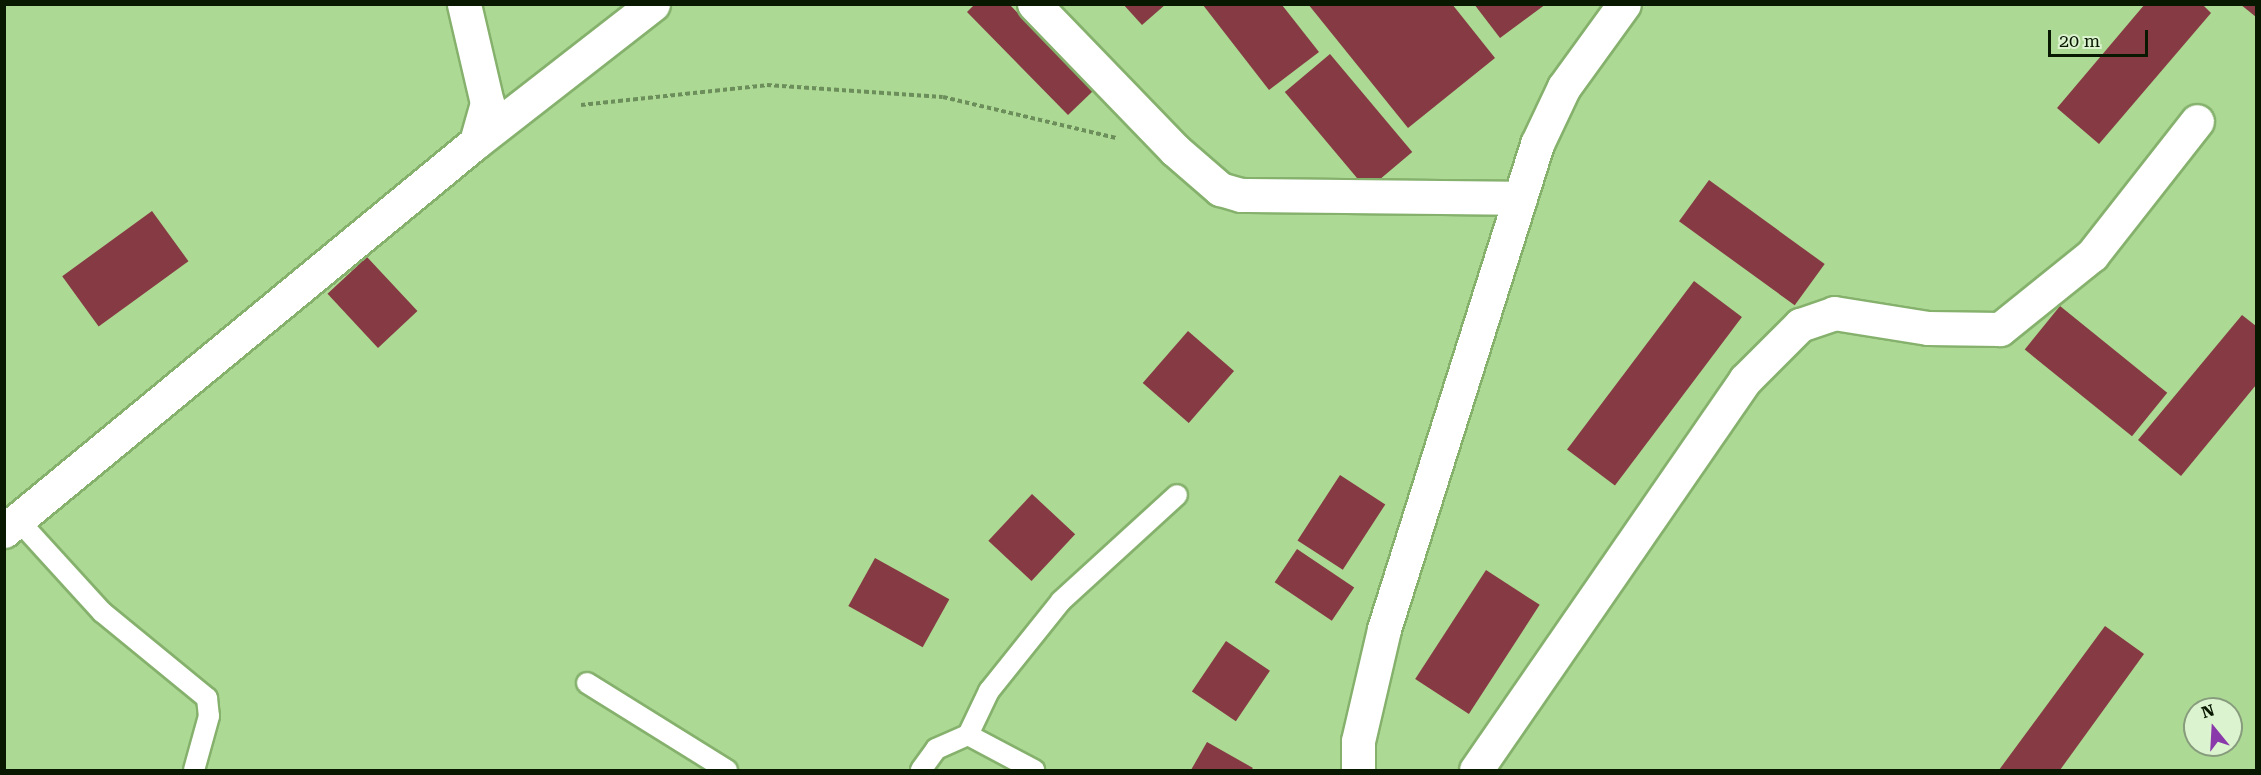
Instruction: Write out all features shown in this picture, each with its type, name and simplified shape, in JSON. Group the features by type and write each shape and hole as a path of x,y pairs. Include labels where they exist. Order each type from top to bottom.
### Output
{"street":[{"path":"464,4 487,103 476,142"},
{"path":"11,525 476,142 652,4"},
{"path":"1034,4 1174,150 1220,189 1241,195 1520,198"},
{"path":"1358,771 1358,741 1384,629 1537,144 1564,87 1624,4"},
{"path":"1476,771 1745,380 1800,325 1834,313 1928,328 2000,329 2092,255 2197,121"}],"lane":[{"path":"921,771 936,749 968,735 989,691 1061,601 1177,495"},
{"path":"11,525 102,612 207,698 209,716 194,771"},
{"path":"587,683 727,771"},
{"path":"968,735 1034,771"}],"path":[{"path":"573,105 767,85 943,97 1174,150"}],"building":[{"path":"975,4 1009,4 1093,91 1068,115 967,12"},
{"path":"1123,4 1166,4 1142,25"},
{"path":"1308,4 1452,4 1495,58 1408,128"},
{"path":"1474,4 1546,4 1500,38"},
{"path":"2145,4 2202,4 2211,13 2099,144 2057,108"},
{"path":"2240,4 2256,4 2256,17"},
{"path":"1203,5 1282,5 1319,52 1269,90"},
{"path":"1330,54 1412,152 1367,190 1285,92"},
{"path":"1709,180 1825,264 1795,305 1679,221"},
{"path":"152,211 188,261 99,326 62,276"},
{"path":"367,257 417,311 378,348 328,294"},
{"path":"1694,281 1742,317 1615,486 1567,450"},
{"path":"2060,306 2167,393 2132,436 2025,350"},
{"path":"2242,315 2256,326 2256,385 2181,476 2138,440"},
{"path":"1188,331 1234,371 1189,423 1143,383"},
{"path":"1340,475 1385,504 1343,570 1298,540"},
{"path":"1032,494 1075,534 1032,581 988,541"},
{"path":"1297,549 1354,588 1332,621 1275,582"},
{"path":"875,558 949,599 923,647 848,606"},
{"path":"1486,570 1540,605 1469,714 1415,679"},
{"path":"2105,626 2144,654 2060,770 1999,770"},
{"path":"1226,641 1270,671 1236,721 1192,692"},
{"path":"1207,742 1253,768 1251,770 1191,770"}]}
